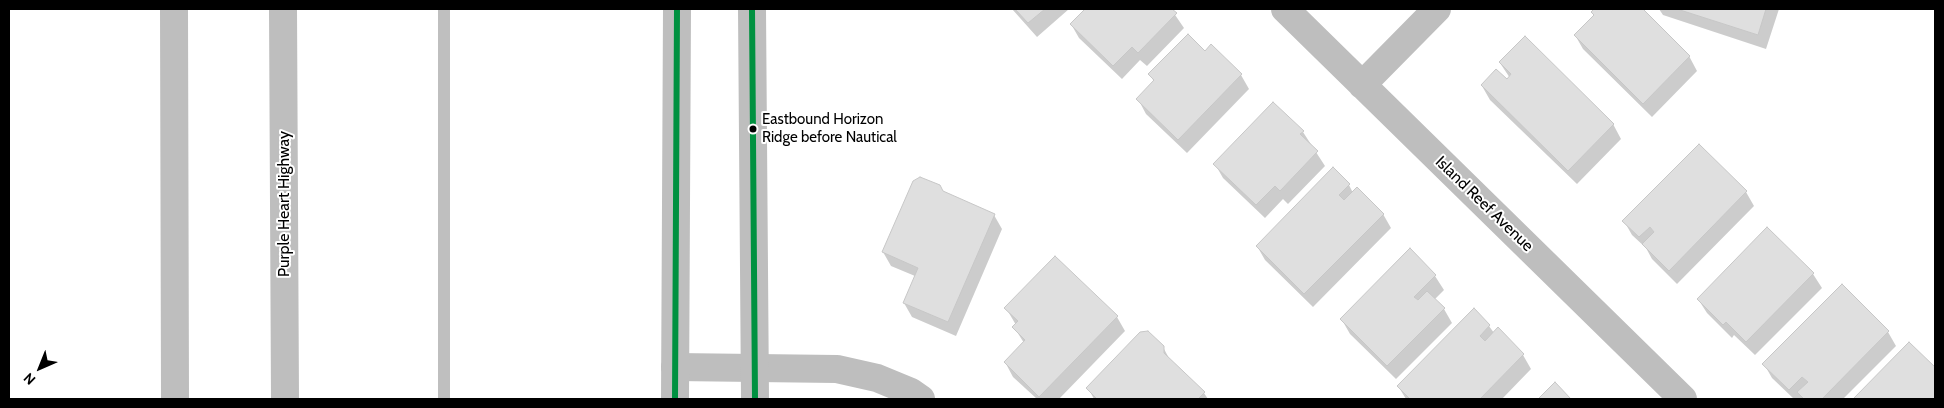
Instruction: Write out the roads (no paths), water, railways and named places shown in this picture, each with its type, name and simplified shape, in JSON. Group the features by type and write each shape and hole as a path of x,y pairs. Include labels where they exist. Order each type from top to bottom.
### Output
{"main road":[{"path":"174,9 175,399"},
{"name":"Purple Heart Highway","path":"283,9 285,399"},
{"path":"676,399 677,9"},
{"path":"752,9 755,399"},
{"name":"Island Reef Avenue","path":"1285,9 1683,399"},
{"path":"1362,85 1437,9"},
{"path":"675,367 837,368 877,378 911,392 921,399"}],"waterway":[{"path":"444,9 444,399"}],"place":[{"name":"Eastbound Horizon Ridge before Nautical","path":"753,129"}]}
